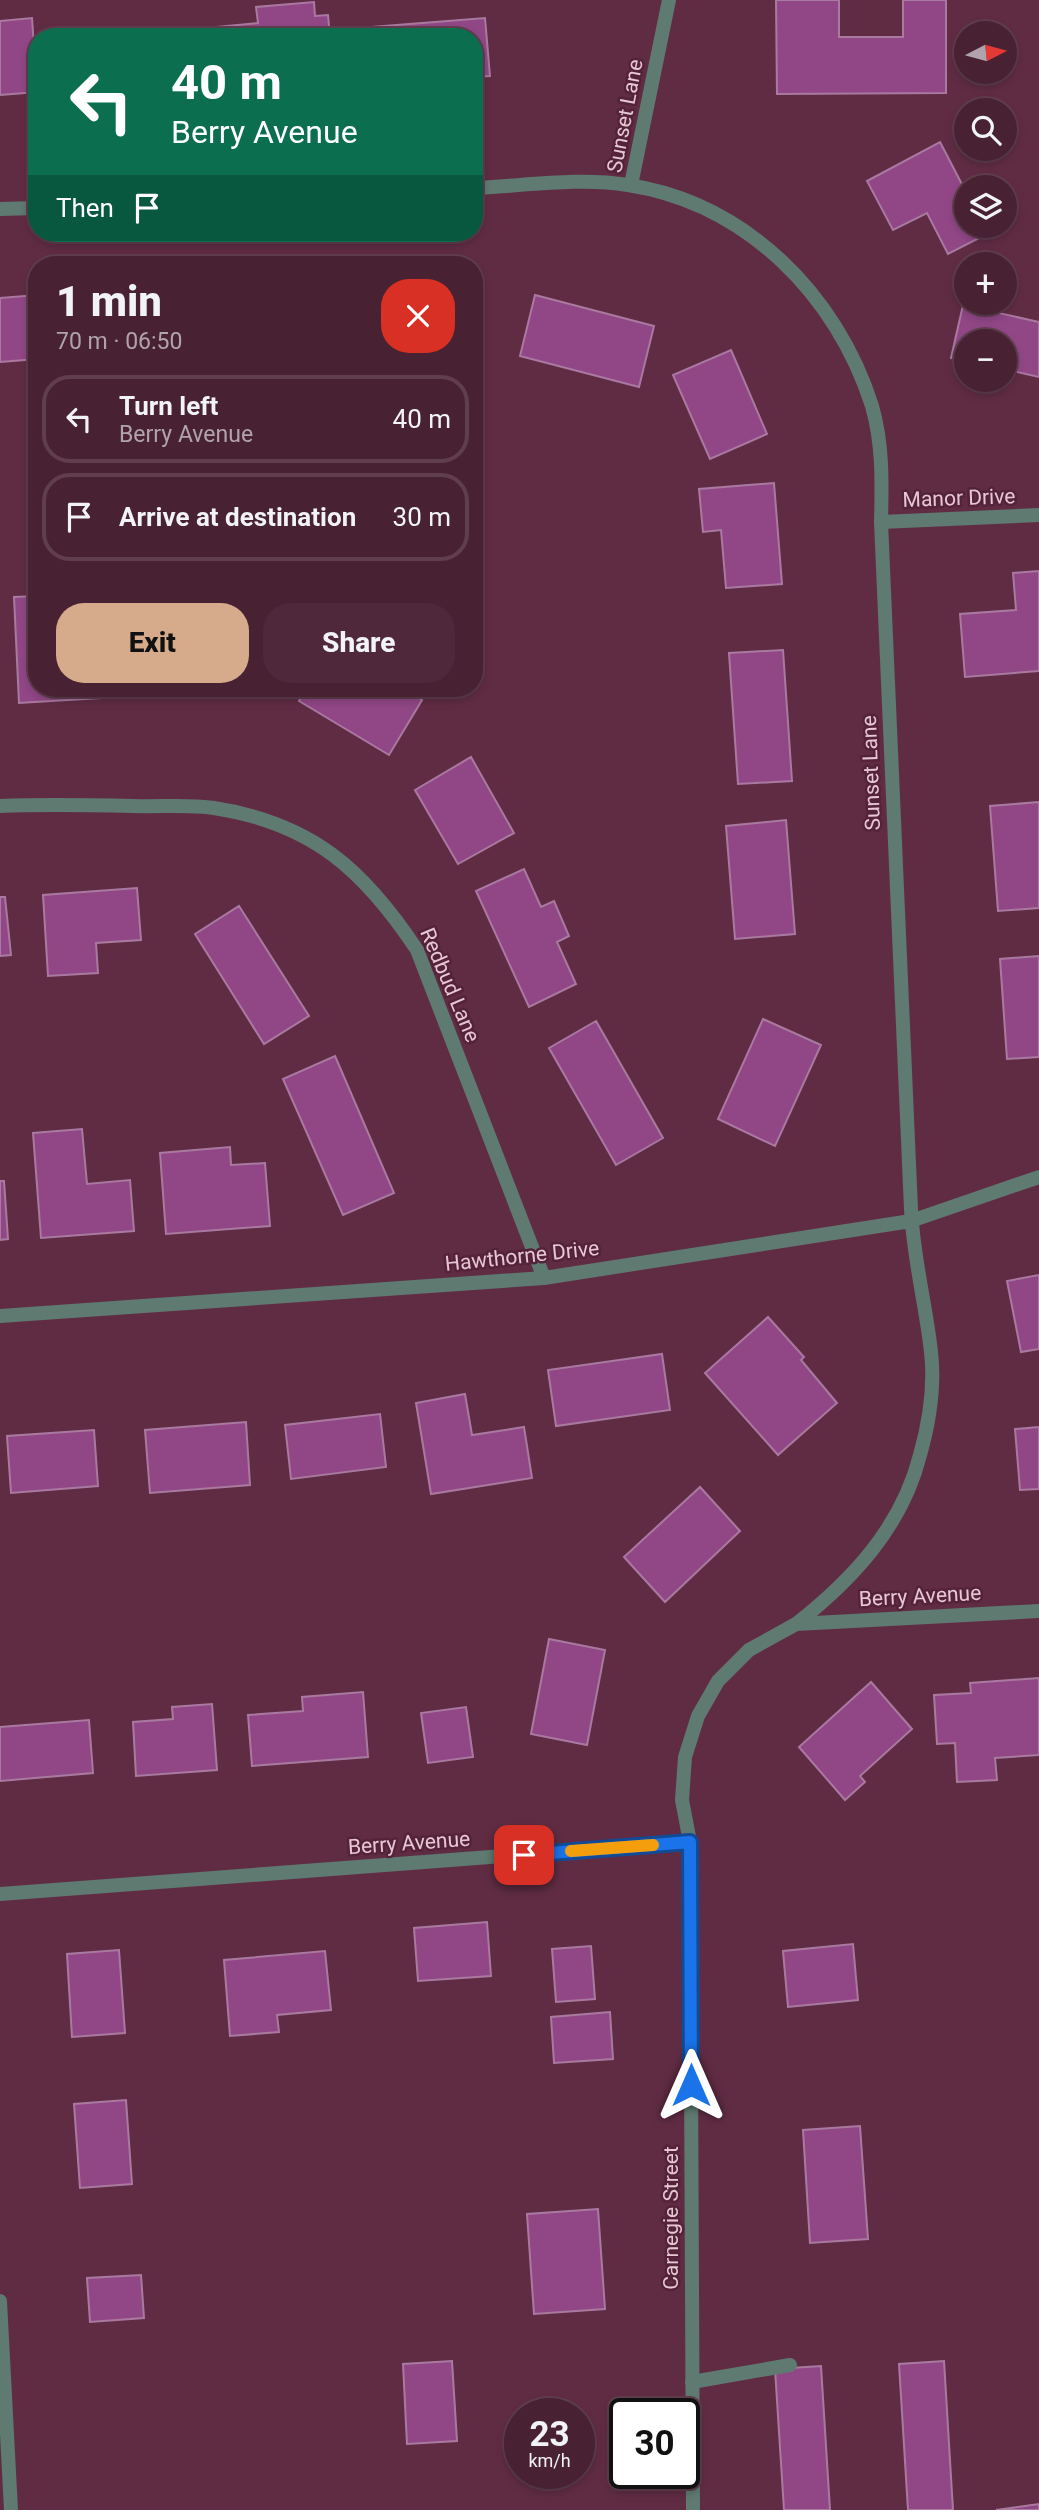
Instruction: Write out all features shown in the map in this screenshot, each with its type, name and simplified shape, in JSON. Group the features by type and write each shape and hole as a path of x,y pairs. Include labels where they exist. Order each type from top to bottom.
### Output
{"street":[{"name":"Sunset Lane","path":"669,0 631,185 655,190 710,211 756,238 791,268 824,307 852,352 872,407 882,460 881,522 911,1221 932,1355 930,1407 920,1458 901,1506 872,1554 836,1592 796,1624"},
{"path":"483,188 607,182 631,185"},
{"path":"0,209 28,208"},
{"name":"Manor Drive","path":"881,522 1039,515"},
{"name":"Redbud Lane","path":"0,806 212,807 257,817 309,838 350,867 386,904 416,950 544,1278"},
{"name":"Hawthorne Drive","path":"0,1316 544,1278 911,1221 1039,1177"},
{"name":"Berry Avenue","path":"0,1895 690,1842 682,1800 685,1756 698,1716 718,1681 749,1650 796,1624 1039,1611"},
{"name":"Carnegie Street","path":"690,1842 693,2510"},
{"path":"0,2301 11,2510"},
{"path":"692,2382 790,2365"}],"building":[{"path":"776,0 839,0 839,37 903,37 903,0 946,0 946,93 777,94"},
{"path":"314,2 315,16 328,15 329,28 217,28 258,23 256,7"},
{"path":"32,18 33,28 28,28 28,93 0,95 0,21"},
{"path":"485,18 490,76 483,76 483,28 372,27"},
{"path":"940,142 957,175 954,175 954,238 979,238 948,254 927,213 893,230 867,181"},
{"path":"535,295 654,326 639,387 520,356"},
{"path":"28,296 28,360 0,362 0,298"},
{"path":"961,315 1008,315 1039,322 1039,377 1017,372 1017,329 958,329"},
{"path":"731,350 767,434 710,459 673,375"},
{"path":"774,483 782,584 726,588 721,530 703,532 699,489"},
{"path":"1039,571 1039,671 965,677 960,614 1016,610 1013,573"},
{"path":"28,596 28,697 118,697 19,703 14,597"},
{"path":"783,650 792,781 738,784 729,653"},
{"path":"301,697 417,697 422,700 389,755 299,701"},
{"path":"471,757 514,833 458,864 415,790"},
{"path":"1039,802 1039,908 998,911 990,806"},
{"path":"786,820 795,934 735,939 726,826"},
{"path":"524,869 541,907 554,901 569,936 557,942 576,984 529,1007 476,891"},
{"path":"137,888 141,940 96,943 98,973 48,976 43,895"},
{"path":"0,897 5,897 11,955 0,956"},
{"path":"239,906 309,1016 264,1044 195,934"},
{"path":"1039,956 1039,1057 1007,1059 1000,959"},
{"path":"763,1019 821,1045 775,1146 718,1119"},
{"path":"596,1021 663,1138 616,1165 549,1048"},
{"path":"335,1056 394,1193 343,1215 283,1079"},
{"path":"82,1129 87,1184 130,1180 134,1231 41,1238 33,1133"},
{"path":"230,1147 231,1165 265,1163 270,1226 166,1234 160,1153"},
{"path":"0,1181 4,1181 8,1239 0,1240"},
{"path":"1039,1275 1039,1349 1021,1352 1007,1281"},
{"path":"768,1317 804,1357 801,1360 837,1403 778,1455 705,1373"},
{"path":"662,1354 670,1410 556,1426 548,1370"},
{"path":"465,1394 472,1435 524,1427 532,1478 431,1494 416,1403"},
{"path":"380,1414 386,1467 291,1479 285,1425"},
{"path":"246,1422 250,1485 150,1493 145,1430"},
{"path":"1039,1427 1039,1489 1020,1490 1015,1429"},
{"path":"94,1430 98,1486 11,1493 7,1436"},
{"path":"700,1487 740,1531 665,1602 624,1557"},
{"path":"549,1639 605,1650 587,1745 531,1734"},
{"path":"1039,1678 1039,1755 995,1758 997,1780 957,1782 955,1743 937,1744 934,1695 971,1693 970,1683"},
{"path":"871,1682 912,1729 860,1776 865,1782 845,1800 799,1747"},
{"path":"363,1692 368,1757 252,1766 248,1715 303,1711 302,1697"},
{"path":"212,1704 217,1770 136,1776 133,1722 173,1719 172,1707"},
{"path":"466,1707 473,1757 428,1763 421,1713"},
{"path":"89,1720 93,1773 0,1781 0,1727"},
{"path":"487,1922 491,1976 418,1981 414,1928"},
{"path":"853,1944 858,2000 788,2007 783,1951"},
{"path":"591,1946 595,1999 556,2002 552,1949"},
{"path":"119,1950 125,2033 72,2037 67,1954"},
{"path":"325,1951 331,2010 277,2015 279,2032 230,2036 224,1960"},
{"path":"610,2012 613,2059 554,2063 551,2017"},
{"path":"126,2100 132,2184 80,2188 74,2104"},
{"path":"860,2126 868,2239 810,2243 803,2130"},
{"path":"598,2209 605,2309 534,2314 527,2214"},
{"path":"141,2275 144,2318 90,2322 87,2278"},
{"path":"452,2361 457,2441 407,2444 403,2364"},
{"path":"944,2361 953,2510 908,2510 899,2364"},
{"path":"821,2366 830,2510 784,2510 775,2369"},
{"path":"1039,2504 1039,2510 996,2510"}],"slow traffic":[{"path":"571,1851 653,1845"}],"route":[{"path":"524,1855 690,1842 691,2085"}]}
